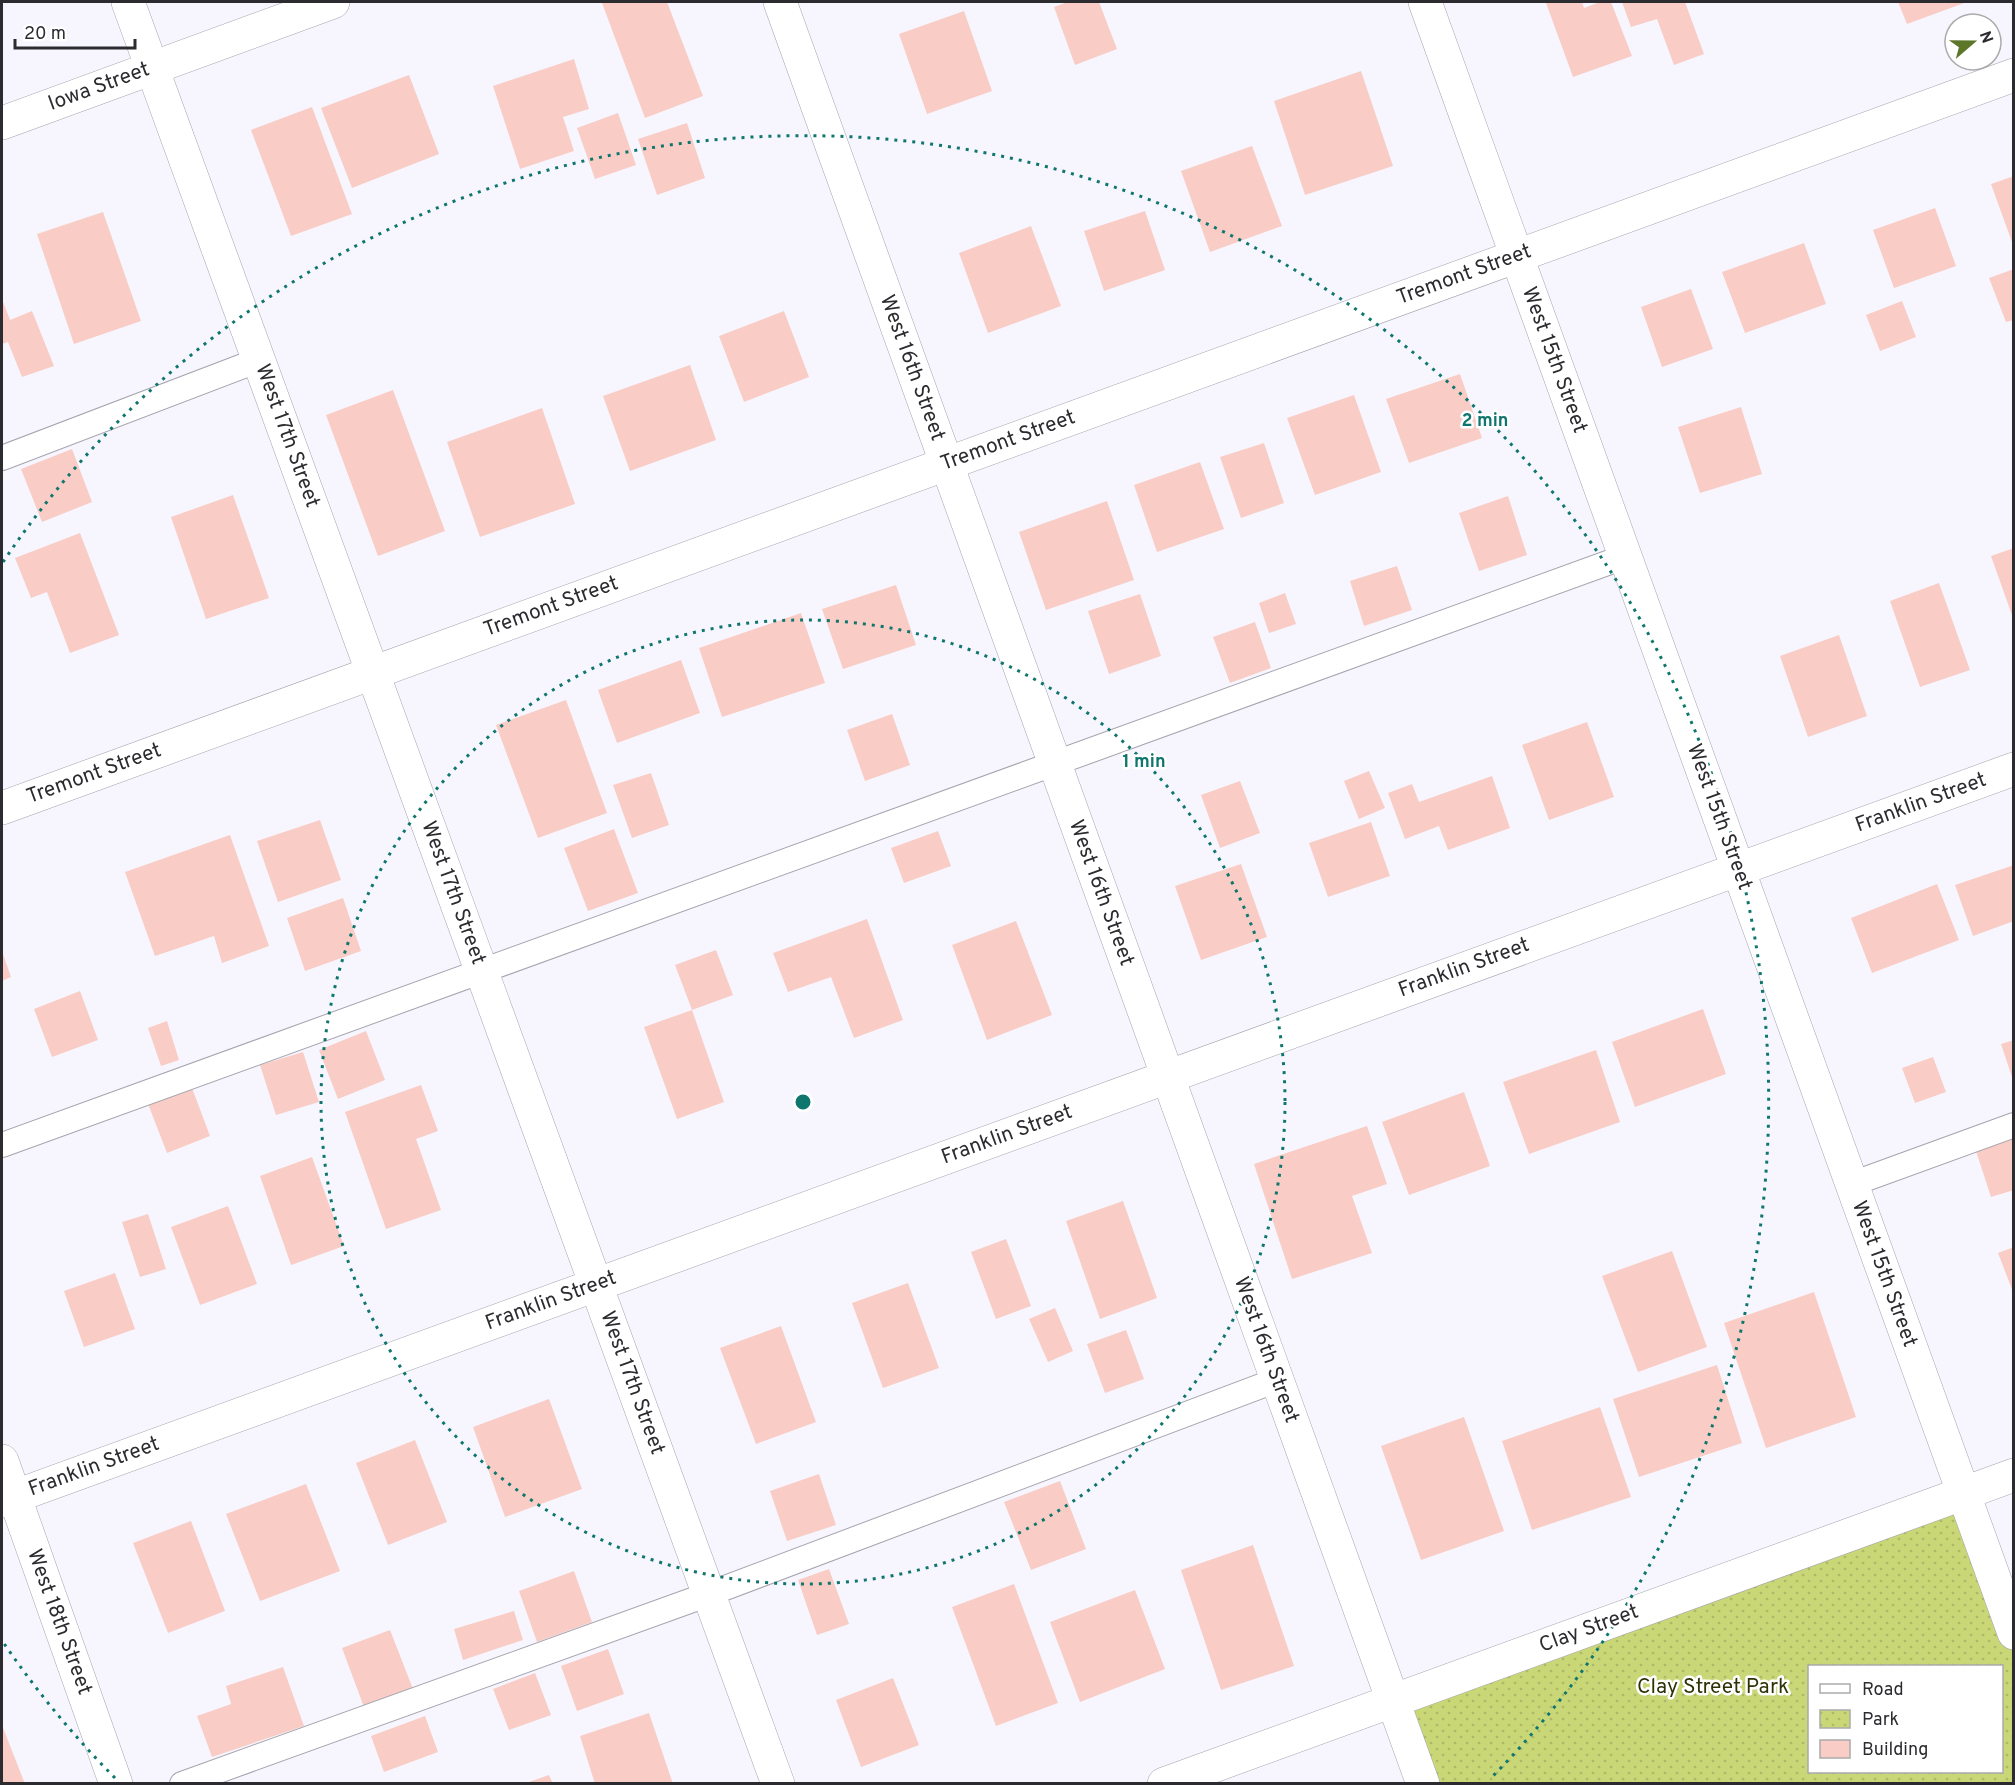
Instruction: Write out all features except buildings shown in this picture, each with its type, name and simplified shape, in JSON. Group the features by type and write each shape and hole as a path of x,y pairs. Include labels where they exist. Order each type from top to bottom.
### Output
{"street":[{"name":"West 17th Street","path":"128,2 778,1784"},
{"name":"Iowa Street","path":"2,123 333,2"},
{"name":"West 16th Street","path":"780,2 1423,1784"},
{"name":"West 15th Street","path":"1425,2 2013,1632"},
{"name":"Tremont Street","path":"2,808 2013,75"},
{"name":"Franklin Street","path":"8,1499 2013,769"},
{"name":"West 18th Street","path":"2,1461 8,1499 116,1784"},
{"name":"Clay Street","path":"1164,1784 2013,1475"}],"lane":[{"path":"2,458 259,360"},
{"path":"2,1145 1624,557"},
{"path":"1852,1184 2013,1125"},
{"path":"182,1784 709,1594 1277,1380"}],"green space":[{"name":"Clay Street Park","path":"1963,1493 2013,1633 2013,1783 1423,1783 1393,1700"}]}
